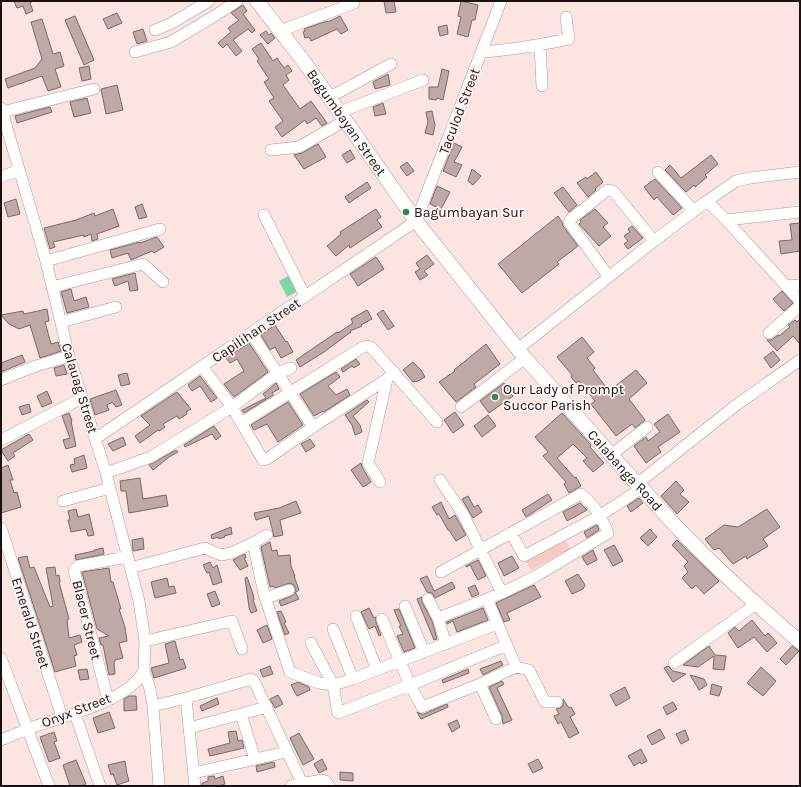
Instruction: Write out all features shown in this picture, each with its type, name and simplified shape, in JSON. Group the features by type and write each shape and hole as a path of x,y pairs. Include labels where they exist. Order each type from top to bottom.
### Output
{"main road":[{"name":"Bagumbayan Street","path":"257,1 330,97 416,221 436,246"},
{"name":"Calabanga Road","path":"436,246 522,354 639,486 704,554 756,604 800,642"}],"street":[{"path":"155,30 170,24 209,1"},
{"path":"135,52 170,42 216,16 237,1"},
{"name":"Taculod Street","path":"416,221 501,1"},
{"path":"280,31 354,3"},
{"path":"481,52 503,51 540,46 569,39 566,17"},
{"path":"540,46 542,86"},
{"path":"330,97 391,64"},
{"path":"272,150 299,147 343,116 422,80"},
{"path":"2,110 94,89"},
{"name":"Calauag Street","path":"2,110 46,261 69,356 106,473 139,601 145,641 144,670 150,689 153,706 159,786"},
{"path":"1,177 19,170"},
{"path":"658,172 694,211"},
{"path":"461,407 609,277 707,201 736,181 800,172"},
{"path":"609,277 569,222 606,191 613,191 654,241"},
{"path":"707,201 800,301"},
{"path":"726,220 800,212"},
{"path":"264,215 305,296"},
{"name":"Capilihan Street","path":"95,439 416,221"},
{"path":"46,261 160,228"},
{"path":"52,287 142,264 163,282"},
{"path":"786,286 800,285"},
{"path":"769,333 800,306"},
{"path":"60,322 116,307"},
{"path":"251,333 313,427"},
{"path":"241,423 363,347 367,346 371,347 390,376 437,422"},
{"path":"1,380 30,368 69,356"},
{"path":"510,533 524,556 601,515 639,486 736,406 800,360"},
{"path":"202,366 232,407 263,460 267,459 390,376"},
{"path":"106,473 151,457 232,407 278,373 291,368"},
{"path":"380,482 368,463 390,376"},
{"path":"1,440 82,398"},
{"path":"611,455 647,427"},
{"path":"440,480 463,514 502,593"},
{"path":"63,501 110,488"},
{"path":"438,618 487,600 536,576 608,533 601,515 590,501 581,494 441,572"},
{"name":"Emerald Street","path":"1,528 62,717"},
{"path":"130,568 205,548 221,555 231,553 267,535"},
{"path":"253,543 266,598 290,672 319,683 333,685 353,679 497,624"},
{"name":"Blacer Street","path":"108,700 74,570 78,566 127,557"},
{"path":"266,598 290,590"},
{"path":"428,599 438,618 446,644"},
{"path":"487,600 516,667"},
{"path":"674,663 756,604"},
{"path":"405,606 424,652"},
{"path":"356,616 377,670"},
{"path":"382,619 410,685 422,707 480,684 516,667 529,670 545,702 557,702"},
{"path":"145,641 232,621 242,649"},
{"path":"333,629 353,679"},
{"path":"311,643 333,685 338,713 507,645"},
{"path":"1,658 49,786"},
{"name":"Onyx Street","path":"1,740 62,717 75,714 108,700 139,679 144,670"},
{"path":"153,706 251,679 254,681 267,707 286,752 301,781 304,783"},
{"path":"480,684 496,719"},
{"path":"186,698 195,786"},
{"path":"189,728 267,707"},
{"path":"75,714 100,786"},
{"path":"241,714 255,759"},
{"path":"194,773 286,752"},
{"path":"291,786 322,780 326,781 329,786"}],"shaded area":[{"path":"290,275 298,291 287,297 279,281"},
{"path":"562,534 570,549 531,570 523,556"}],"building":[{"path":"14,1 33,1 30,3 33,11 26,14 23,6 17,8"},
{"path":"384,1 394,1 396,12 386,13"},
{"path":"461,1 478,5 475,20 472,20 468,37 457,34 461,17 458,16"},
{"path":"243,5 247,11 243,14 255,30 252,33 248,29 233,40 242,51 236,56 227,44 223,48 218,43 231,32 228,28 239,20 231,13"},
{"path":"117,13 122,23 108,29 103,19"},
{"path":"75,16 94,60 84,65 65,20"},
{"path":"340,16 348,30 341,34 337,29 311,41 309,37 305,38 303,32 305,31 304,29 327,21 328,22"},
{"path":"42,19 53,54 60,52 64,66 55,69 61,87 48,91 42,76 8,88 5,79 35,68 42,59 31,22"},
{"path":"447,25 448,34 440,36 438,27"},
{"path":"143,29 147,41 137,44 133,32"},
{"path":"266,31 269,35 271,33 275,38 268,44 260,35"},
{"path":"261,43 273,61 277,58 284,68 288,65 292,71 286,75 289,80 283,85 300,109 311,101 327,123 322,126 316,118 307,124 305,120 282,137 275,127 283,121 269,101 274,98 264,82 269,79 257,61 259,59 252,49"},
{"path":"89,66 91,79 82,81 79,68"},
{"path":"442,69 449,71 443,100 437,98 436,100 429,99 429,87 438,87"},
{"path":"388,74 390,85 375,89 373,82"},
{"path":"117,85 123,110 106,114 101,89"},
{"path":"87,98 91,113 74,117 70,102"},
{"path":"383,103 386,114 375,116 373,107"},
{"path":"50,107 52,112 17,123 15,116"},
{"path":"432,111 435,125 433,135 425,133 428,122 426,112"},
{"path":"454,143 462,147 454,162 462,165 456,177 443,171"},
{"path":"318,144 326,157 304,169 294,155 302,153"},
{"path":"350,150 355,158 347,163 342,155"},
{"path":"711,155 718,164 705,175 707,177 686,192 665,170 670,165 681,178"},
{"path":"407,162 414,171 407,176 400,167"},
{"path":"472,169 481,176 473,185 468,181"},
{"path":"596,172 603,182 588,197 577,183 586,177 587,179"},
{"path":"655,179 682,208 673,215 657,197 654,200 644,187"},
{"path":"367,182 371,188 349,203 345,197"},
{"path":"437,186 450,192 441,209 430,204"},
{"path":"563,187 577,205 569,212 554,193"},
{"path":"16,199 20,214 8,217 4,203"},
{"path":"142,204 147,217 139,219 135,207"},
{"path":"113,209 119,226 97,234 98,239 92,241 91,234 84,237 84,235 53,242 55,247 50,249 44,228 76,220 94,213 95,216"},
{"path":"376,209 381,217 377,220 382,227 350,248 349,245 336,256 327,246 341,234 340,232"},
{"path":"595,209 608,223 603,227 611,236 599,246 579,224 581,222 580,220"},
{"path":"558,216 563,226 578,246 557,262 559,264 522,293 498,264"},
{"path":"800,223 800,251 781,254 779,241 792,240 790,224"},
{"path":"632,226 643,238 628,249 624,244 628,241 624,236 630,232 628,229"},
{"path":"157,237 164,247 154,253 152,251 131,260 128,253 112,258 110,250 140,243"},
{"path":"427,255 434,264 424,271 428,275 420,280 415,272 420,269 416,263"},
{"path":"376,257 384,269 358,286 350,274"},
{"path":"135,273 138,290 130,291 128,281 115,286 112,279"},
{"path":"71,289 74,301 86,297 89,307 67,313 61,292"},
{"path":"782,291 793,303 784,311 773,299"},
{"path":"47,309 49,321 45,322 51,344 58,342 61,351 40,358 30,325 19,329 9,324 1,315 23,311 24,314"},
{"path":"367,310 372,319 361,325 362,326 350,331 351,332 324,352 300,367 296,360 353,323 351,319"},
{"path":"383,310 394,326 388,330 377,314"},
{"path":"800,319 800,344 793,336 777,351 767,340 771,340 778,335 779,336 790,327 788,325 795,320 797,322"},
{"path":"275,325 293,352 281,358 275,347 270,350 261,335"},
{"path":"582,337 594,352 587,358 595,368 593,370 609,391 636,370 647,383 629,399 645,420 635,428 632,424 616,436 591,404 595,401 579,381 576,383 571,377 572,375 557,357"},
{"path":"249,343 268,372 234,397 224,384 244,371 237,359 230,363 226,358"},
{"path":"486,344 500,364 474,384 476,387 456,402 439,382 455,371 454,370"},
{"path":"773,351 780,360 771,368 764,358"},
{"path":"22,355 25,362 1,372 1,363"},
{"path":"356,359 360,364 354,368 352,366 343,372 341,369"},
{"path":"413,362 421,370 425,377 416,382 413,382 403,370"},
{"path":"64,365 67,374 56,376 54,368"},
{"path":"336,372 340,377 328,386 336,395 347,389 350,395 324,412 323,411 314,416 300,394"},
{"path":"127,373 130,384 121,386 118,375"},
{"path":"200,376 217,398 211,402 200,386 192,391 188,385"},
{"path":"276,383 279,389 272,393 273,395 244,413 242,410 266,398 263,394"},
{"name":"Our Lady of Prompt Succor Parish","path":"504,383 513,396 489,413 480,401"},
{"path":"116,390 122,405 116,407 112,402 107,405 109,410 95,415 90,399"},
{"path":"47,391 52,403 42,407 37,396"},
{"path":"177,392 191,409 186,412 187,414 179,419 177,416 163,424 165,427 159,431 158,430 140,443 135,436 150,425 141,416"},
{"path":"367,400 369,402 353,416 360,425 362,432 355,435 352,425 345,415"},
{"path":"288,402 303,425 278,442 267,424 254,430 251,425"},
{"path":"29,404 31,412 22,415 19,407"},
{"path":"455,412 464,425 453,433 444,420"},
{"path":"69,413 72,421 76,446 66,449 63,440 70,438 62,416"},
{"path":"562,413 591,445 590,447 604,463 593,472 583,461 587,458 573,444 557,458 575,478 576,477 581,486 569,493 564,484 566,482 543,456 548,452 535,437"},
{"path":"668,414 680,432 658,447 661,452 646,463 634,446 646,437 648,441 660,432 654,424"},
{"path":"488,415 496,426 482,437 474,426"},
{"path":"214,426 221,436 216,440 212,434 185,447 184,445"},
{"path":"29,434 33,440 13,453 15,456 8,461 1,450"},
{"path":"123,437 126,445 113,451 108,444"},
{"path":"310,439 315,446 306,452 301,444"},
{"path":"176,450 178,452 169,457 153,470 149,465"},
{"path":"84,455 87,468 72,472 70,465 75,464 74,459"},
{"path":"361,463 371,482 363,487 351,470"},
{"path":"8,465 13,480 10,480 14,493 17,492 21,507 1,513 1,468"},
{"path":"140,478 143,499 166,495 168,506 129,513 126,491 121,491 120,481"},
{"path":"676,481 684,490 680,494 689,502 677,514 661,496"},
{"path":"548,494 552,500 526,517 522,510"},
{"path":"468,496 474,507 478,505 482,512 473,518 462,499"},
{"path":"639,498 643,503 631,512 627,506"},
{"path":"296,501 301,513 280,520 283,535 274,537 269,516 256,520 254,513 279,508"},
{"path":"441,502 449,519 455,515 466,535 456,541 439,514 437,515 432,507"},
{"path":"580,503 587,510 567,521 563,512"},
{"path":"76,509 78,517 89,514 94,535 88,536 86,529 71,532 68,520 70,520 68,511"},
{"path":"767,509 780,527 763,539 768,546 747,559 746,556 733,564 719,548 714,550 705,539 724,525 738,527"},
{"path":"597,525 599,530 587,538 584,532"},
{"path":"231,527 232,534 219,539 218,537 212,539 211,535"},
{"path":"650,529 657,537 648,546 640,538"},
{"path":"143,538 144,549 133,551 132,540"},
{"path":"677,540 719,581 704,594 696,585 692,589 682,578 688,572 684,566 688,562 672,545"},
{"path":"270,542 272,551 277,550 278,556 290,555 291,566 299,590 296,592 294,585 290,583 275,588 274,586 270,587 261,547"},
{"path":"614,545 623,561 613,566 604,550"},
{"path":"103,548 104,554 76,560 75,555"},
{"path":"593,550 597,560 587,565 582,557"},
{"path":"245,554 246,558 244,558 248,566 240,570 233,560"},
{"path":"27,556 30,568 34,567 50,607 53,606 46,568 55,567 56,576 59,575 59,582 69,619 67,620 69,638 80,635 82,642 74,645 77,655 74,656 76,666 55,672 18,558"},
{"path":"512,556 519,568 504,576 498,563"},
{"path":"478,560 486,576 478,580 470,565 466,566"},
{"path":"210,562 213,568 217,565 222,582 213,585 209,572 207,573 203,565"},
{"path":"109,568 111,582 113,582 121,609 119,609 125,627 127,641 119,643 123,658 115,660 115,674 109,675 103,645 101,645 99,638 109,636 97,629 82,572"},
{"path":"578,574 585,585 583,589 572,594 565,581"},
{"path":"427,576 434,591 452,582 455,588 435,598 432,593 427,592 420,579"},
{"path":"247,577 257,611 251,613 245,578"},
{"path":"167,578 169,587 174,586 176,593 155,598 151,582"},
{"path":"475,585 479,594 472,597 468,588"},
{"path":"534,585 541,597 507,613 510,620 504,622 496,603"},
{"path":"215,591 220,604 212,607 207,594"},
{"path":"295,592 299,599 281,606 279,601 292,596"},
{"path":"422,597 422,602 432,621 437,639 434,640 417,599"},
{"path":"369,608 374,618 376,617 376,622 381,635 379,636 375,626 369,629 361,612"},
{"path":"483,608 488,620 457,632 453,621 447,624 447,622"},
{"path":"399,609 415,648 404,652 397,636 403,634 394,610"},
{"path":"281,611 286,622 284,623 289,633 285,635 277,612"},
{"path":"752,620 765,636 768,633 777,643 767,652 754,637 738,648 728,633 735,627 739,631"},
{"path":"267,625 272,639 263,643 257,630"},
{"path":"175,641 180,660 183,659 186,668 154,678 151,668 169,663 165,644"},
{"path":"709,646 715,655 726,656 724,670 713,669 714,656 698,667 683,665"},
{"path":"792,646 799,651 786,665 780,659"},
{"path":"501,661 503,665 483,675 480,669"},
{"path":"270,666 273,674 263,677 260,670"},
{"path":"668,666 673,671 686,674 673,682 664,668"},
{"path":"761,667 776,681 763,696 747,683"},
{"path":"87,669 89,679 80,680 78,670"},
{"path":"468,669 469,673 443,683 442,680"},
{"path":"690,675 704,679 707,685 699,690"},
{"path":"502,681 504,684 497,688 512,720 503,724 502,716 489,687"},
{"path":"298,682 309,687 310,690 297,696 291,685"},
{"path":"712,684 722,687 719,696 710,694"},
{"path":"625,687 630,698 616,706 610,695"},
{"path":"278,695 283,704 275,708 270,699"},
{"path":"129,696 136,696 137,710 124,711 124,699"},
{"path":"217,698 219,704 202,711 200,706"},
{"path":"563,699 569,708 571,707 575,714 570,717 579,733 569,738 561,722 558,724 554,716 559,714 556,709 563,706"},
{"path":"673,702 677,709 667,715 663,707"},
{"path":"447,704 448,707 421,719 417,712 424,714"},
{"path":"109,712 115,728 98,733 93,718"},
{"path":"457,720 460,727 452,732 448,724"},
{"path":"660,729 665,738 652,745 647,736"},
{"path":"685,730 689,740 681,744 676,734"},
{"path":"236,731 238,741 242,740 244,748 210,756 208,749 230,743 228,732"},
{"path":"54,732 57,741 54,742 60,758 49,762 40,737"},
{"path":"299,733 314,759 303,765 290,738"},
{"path":"641,749 647,761 641,764 640,762 634,766 628,756"},
{"path":"322,759 327,769 319,773 314,764"},
{"path":"538,759 543,768 533,773 528,764"},
{"path":"76,760 86,784 81,786 70,786 63,765"},
{"path":"125,761 129,781 117,785 113,774 111,775 108,765"},
{"path":"274,762 275,767 257,772 256,766"},
{"path":"340,772 353,773 353,781 340,780"},
{"path":"214,776 215,779 223,776 225,784 218,786 202,786 202,783 208,781 208,777"}],"place":[{"name":"Bagumbayan Sur","path":"406,212"},
{"name":"Our Lady of Prompt Succor Parish","path":"495,397"}]}
